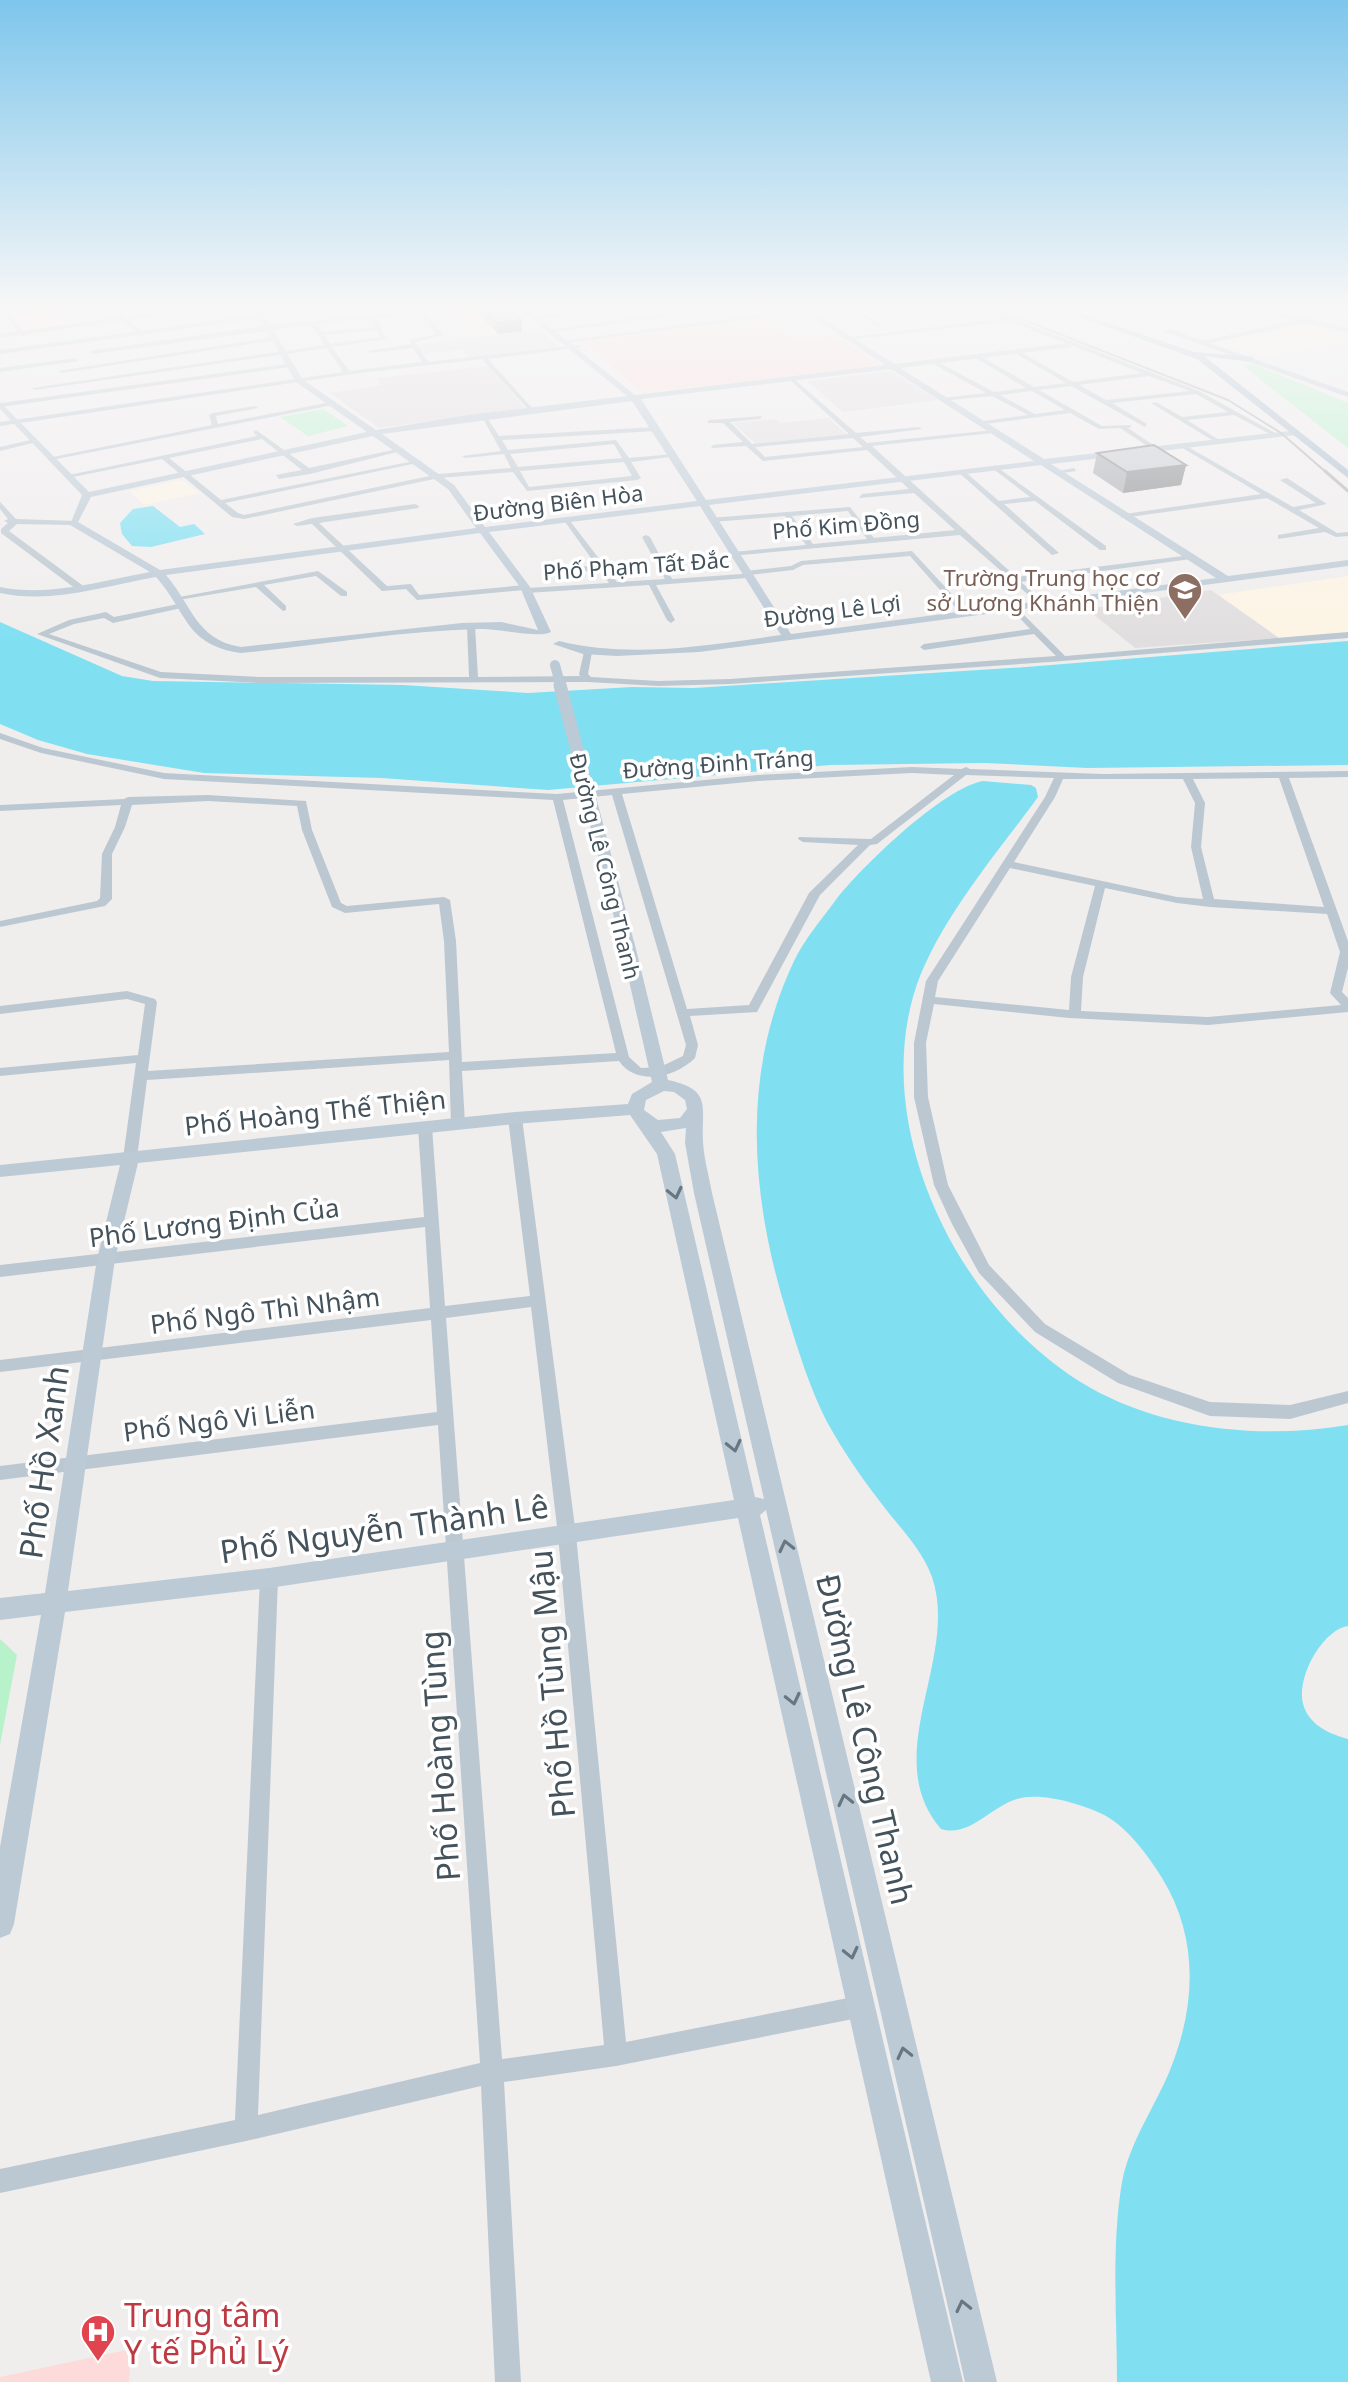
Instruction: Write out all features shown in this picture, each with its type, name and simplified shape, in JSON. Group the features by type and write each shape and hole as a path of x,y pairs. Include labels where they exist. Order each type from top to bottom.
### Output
{"main road":[{"path":"1281,418 1348,475"},
{"path":"1296,432 1315,431"}],"street":[{"path":"13,418 87,495"},
{"path":"0,424 35,418"},
{"path":"213,418 215,424"},
{"path":"51,458 215,424 262,418"},
{"path":"352,418 439,476 484,529 526,589 542,633"},
{"path":"87,495 375,433 465,418"},
{"path":"465,456 509,452 616,442 637,478 527,489 509,452 486,418"},
{"path":"650,418 788,637"},
{"path":"709,422 750,418"},
{"path":"837,418 1041,604"},
{"path":"970,418 1225,579"},
{"path":"978,423 1017,418"},
{"path":"1064,421 1085,419 1101,428 1145,425 1133,418"},
{"path":"1181,419 1189,418"},
{"path":"1245,418 1274,434"},
{"path":"1181,419 1217,441"},
{"path":"725,421 763,459 992,431"},
{"path":"243,422 340,496"},
{"path":"1121,426 1152,454"},
{"path":"498,438 656,429"},
{"path":"713,447 919,429"},
{"name":"Đường Biên Hòa","path":"0,590 46,594 159,573 484,529 994,467 1152,454 1181,445 1296,432"},
{"path":"68,476 263,437"},
{"path":"0,449 35,441"},
{"path":"1181,445 1336,535 1348,534"},
{"path":"279,477 402,450"},
{"path":"164,457 235,515 244,517 439,476 674,456"},
{"path":"219,502 419,462"},
{"path":"994,467 1103,548"},
{"path":"1056,472 1074,470"},
{"path":"961,471 1055,553"},
{"path":"1284,480 1323,504 1294,509"},
{"path":"862,496 918,490"},
{"path":"73,523 87,495"},
{"path":"1125,516 1270,495"},
{"path":"997,503 1036,499"},
{"path":"0,504 14,522"},
{"path":"297,524 415,506"},
{"path":"713,520 850,509 871,539"},
{"path":"787,514 810,545"},
{"path":"0,519 73,523 159,573 206,640 229,650 471,626 501,625 542,633"},
{"path":"567,519 614,584"},
{"path":"312,520 344,548"},
{"path":"14,522 4,531 79,587"},
{"path":"1281,537 1328,529"},
{"name":"Phố Kim Đồng","path":"733,554 963,532"},
{"path":"646,537 669,580"},
{"name":"Phố Phạm Tất Đắc","path":"344,548 385,589 408,586 417,598 746,574 793,568 801,563 912,553 966,614"},
{"path":"1015,580 1191,557"},
{"name":"Đường Lê Lợi","path":"555,645 588,652 641,652 788,637 1348,563"},
{"path":"556,572 602,567"},
{"path":"344,594 318,573 258,584 113,620 106,615 94,617 41,634 160,675 259,680 715,681 1348,635"},
{"path":"651,582 671,620"},
{"path":"258,584 283,608"},
{"path":"1014,608 1062,658"},
{"path":"471,626 474,680"},
{"path":"924,647 1037,631"},
{"path":"542,633 532,637 532,642 555,645"},
{"name":"Đường Lê Công Thanh","path":"555,645 555,665 627,941 658,1080"},
{"path":"588,652 583,674 588,679"},
{"name":"Đường Đinh Tráng","path":"2,740 164,776 557,797 758,778 966,770 1060,775 1348,774"},
{"path":"803,839 865,844 880,839 966,770"},
{"path":"1060,775 932,981 920,1043 921,1097 941,1185 984,1269 1040,1328 1124,1379 1210,1409 1290,1412 1348,1397"},
{"path":"1283,775 1346,957 1336,993 1348,1006"},
{"path":"1187,776 1200,803 1196,847 1210,904"},
{"path":"616,791 692,1045 689,1058 644,1092 640,1116 666,1154 947,2382"},
{"path":"557,797 623,1057 634,1070 687,1092 696,1103 693,1117 676,1126 640,1116"},
{"path":"0,808 208,798 302,803 307,830 336,905 345,910 444,900 450,941 458,1124"},
{"path":"0,924 101,904 106,899 107,854 128,800"},
{"path":"684,1013 753,1009 815,893 865,844"},
{"path":"1007,864 1100,886 1210,904 1331,911"},
{"path":"1075,1014 1077,977 1100,886"},
{"name":"Phố Hồ Xanh","path":"0,1010 118,996 144,997 151,1002 130,1158 106,1259 55,1601 0,1924"},
{"path":"928,1000 1075,1014 1208,1021 1348,1006"},
{"path":"142,1076 623,1057"},
{"path":"0,1072 144,1058"},
{"name":"Đường Lê Công Thanh","path":"696,1110 694,1143 703,1193 981,2382"},
{"name":"Phố Hoàng Thế Thiện","path":"0,1171 515,1118 640,1116"},
{"name":"Phố Hồ Tùng Mậu","path":"515,1118 567,1535 616,2055"},
{"name":"Phố Hoàng Tùng","path":"425,1127 492,2072 508,2382"},
{"name":"Phố Lương Định Của","path":"0,1271 433,1221"},
{"name":"Phố Ngô Thì Nhậm","path":"0,1366 536,1301"},
{"name":"Phố Ngô Vi Liễn","path":"0,1473 445,1418"},
{"name":"Phố Nguyễn Thành Lê","path":"0,1609 269,1578 776,1504"},
{"path":"246,2129 269,1578"},
{"path":"0,2181 246,2129 492,2072 616,2055 863,2006"}],"shaded area":[{"path":"365,418 451,418 379,428"},
{"path":"829,418 846,434 756,444 733,423 775,419 781,423"},
{"path":"182,480 200,493 144,505 129,491"},
{"path":"1348,576 1348,640 1338,633 1279,638 1218,595"},
{"path":"1211,590 1279,638 1135,648 1087,609"},
{"name":"Trung tâm Y tế Phủ Lý","path":"131,2349 129,2382 0,2382 0,2377"}],"green space":[{"path":"282,418 336,418 348,426 308,436"},
{"path":"1310,418 1348,418 1348,448"},
{"path":"0,1639 17,1655 0,1745"}],"water":[{"path":"153,506 180,527 194,524 205,534 151,547 132,546 122,534 120,523 133,509"},
{"path":"0,622 122,676 153,681 403,685 528,693 632,687 694,688 1026,667 1348,641 1348,765 1087,768 985,763 830,765 548,790 381,778 204,773 87,754 38,740 0,724"},
{"path":"983,781 1031,785 1036,788 1038,797 967,893 935,945 913,997 904,1052 906,1108 918,1164 940,1219 968,1270 1004,1316 1044,1356 1089,1387 1119,1402 1182,1422 1216,1428 1282,1431 1348,1425 1348,1626 1328,1637 1312,1659 1306,1671 1302,1697 1307,1714 1316,1724 1348,1739 1348,2382 1117,2382 1116,2256 1122,2182 1137,2138 1170,2070 1185,2021 1190,1972 1183,1924 1162,1878 1143,1850 1127,1832 1091,1809 1070,1802 1026,1797 1007,1803 970,1826 951,1831 941,1829 924,1801 917,1770 918,1739 936,1640 938,1608 932,1577 918,1551 864,1479 827,1422 805,1369 775,1270 759,1181 759,1092 765,1048 777,1004 794,961 835,901 882,850 925,813 966,787"}],"building":[{"path":"1154,445 1186,465 1127,472 1097,453"}],"railway":[{"path":"1257,418 1281,433 1327,473"},
{"path":"1325,471 1348,491"}],"place":[{"name":"Trường Trung học cơ sở Lương Khánh Thiện","path":"1185,621"},
{"name":"Trung tâm Y tế Phủ Lý","path":"98,2363"}]}
